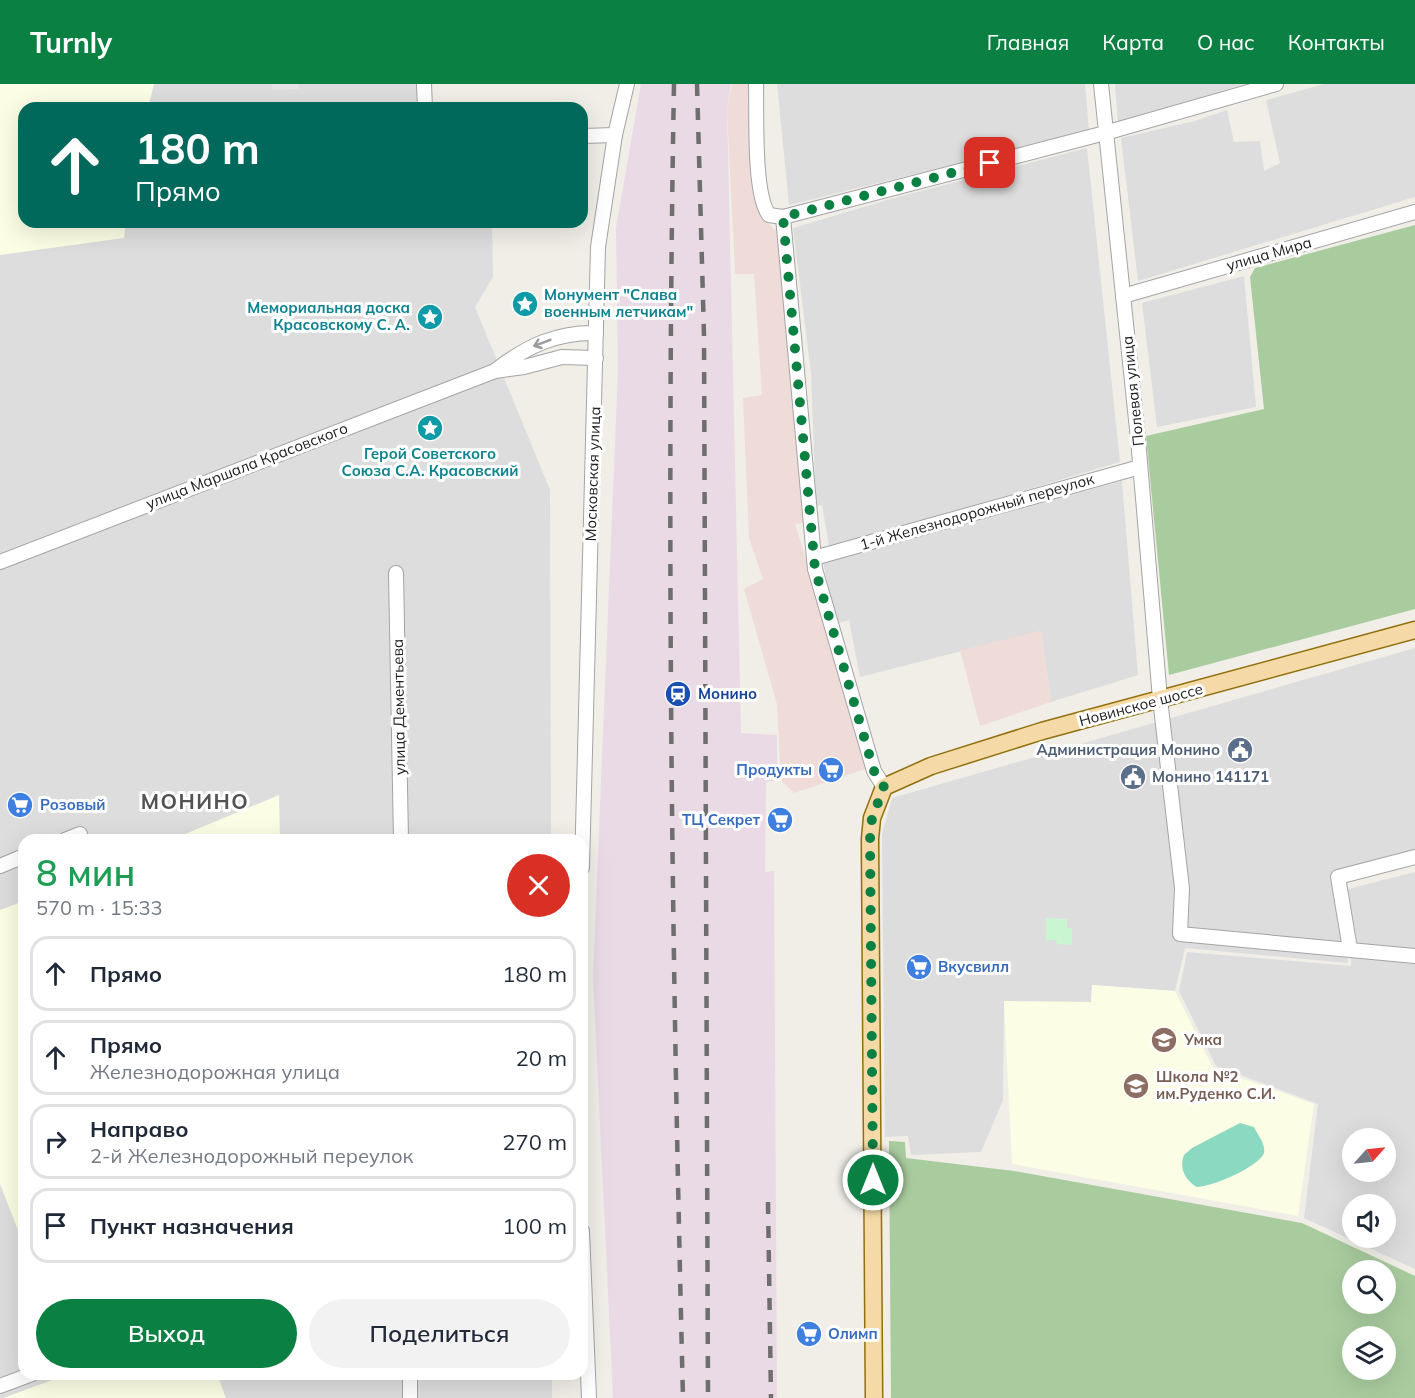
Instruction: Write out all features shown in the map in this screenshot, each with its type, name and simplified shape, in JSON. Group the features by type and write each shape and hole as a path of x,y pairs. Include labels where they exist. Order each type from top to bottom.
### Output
{"main road":[{"name":"Новинское шоссе","path":"880,793 931,766 1042,731 1415,630"},
{"path":"874,1398 870,839 880,793"}],"street":[{"path":"424,84 425,102"},
{"name":"Московская улица","path":"583,834 598,247 615,135 627,84"},
{"path":"756,84 760,186 764,207 769,215 783,217 1105,133 1276,84"},
{"name":"Полевая улица","path":"1101,84 1140,467 1160,699 1182,888 1180,934 1350,949"},
{"path":"588,136 615,135"},
{"name":"улица Мира","path":"1123,296 1415,212"},
{"path":"783,217 814,558 824,603 880,793"},
{"name":"улица Маршала Красовского","path":"495,371 520,351 570,332 596,333"},
{"name":"улица Маршала Красовского","path":"0,562 495,371 524,368 562,357 596,358"},
{"name":"1-й Железнодорожный переулок","path":"814,558 1140,467"},
{"name":"улица Дементьева","path":"396,573 401,834"},
{"path":"1415,856 1338,877 1350,949 1415,956"},
{"path":"0,866 18,858"},
{"path":"588,1374 589,1398"},
{"path":"0,1386 18,1379"},
{"path":"410,1380 410,1398"}],"shaded area":[{"path":"0,84 417,84 418,102 18,102 18,228 492,228 493,277 475,307 550,490 551,834 18,834 18,1380 552,1380 552,1398 0,1398"},
{"path":"0,84 154,84 150,102 18,102 18,228 125,228 124,238 0,255"},
{"path":"272,84 298,84 298,89 272,90"},
{"path":"641,84 731,84 727,108 741,733 777,735 777,779 766,783 765,872 774,871 777,1398 613,1398 593,976 618,370 616,228"},
{"path":"732,84 751,84 750,119 760,213 773,229 784,232 805,523 795,524 871,767 794,793 781,780 777,704 744,589 763,579 749,538 743,398 762,395 754,274 735,274 727,109"},
{"path":"777,84 1085,84 1089,131 789,205"},
{"path":"1115,84 1244,84 1118,123"},
{"path":"1324,84 1415,84 1415,197 1138,281 1121,138 1195,121 1227,110 1234,142 1260,141 1264,171 1280,163 1266,100"},
{"path":"1087,148 1120,462 848,543 829,546 822,505 816,506 811,373 793,228 894,198"},
{"path":"1244,276 1256,407 1157,427 1142,303"},
{"path":"1122,481 1138,675 1051,702 1041,631 860,677 849,620 839,623 835,618 823,562"},
{"path":"1041,631 1051,702 980,726 960,650"},
{"path":"1415,648 1415,862 1344,881 1348,963 1185,948 1175,991 1092,985 1091,1002 1004,1001 1003,1100 981,1152 911,1155 908,1136 885,1137 882,834 892,798"},
{"path":"279,795 280,834 185,834"},
{"path":"1415,872 1415,1269 1369,1248 1396,1248 1396,1194 1342,1194 1342,1235 1304,1218 1318,1104 1216,1066 1179,991 1187,952 1351,966 1348,889"},
{"path":"18,903 18,1230 0,1184 0,910"},
{"name":"Школа №2 им.Руденко С.И.","path":"1092,985 1175,991 1213,1068 1314,1104 1298,1216 1012,1164 1004,1001 1091,1002"},
{"path":"52,1380 219,1380 226,1398 3,1398"}],"green space":[{"path":"1415,225 1415,609 1169,675 1146,436 1264,409 1250,277 1255,268"},
{"path":"1046,918 1067,919 1067,928 1072,928 1072,945 1057,944 1056,940 1046,940"},
{"path":"1240,1123 1254,1127 1264,1146 1264,1153 1244,1170 1223,1180 1197,1187 1186,1177 1182,1164 1184,1155 1192,1148"},
{"path":"889,1141 905,1142 906,1158 1014,1171 1302,1223 1342,1242 1342,1248 1355,1248 1381,1260 1342,1260 1342,1314 1396,1314 1396,1267 1415,1276 1415,1398 891,1398"}],"railway":[{"path":"674,84 670,412 671,741 683,1398"},
{"path":"697,84 704,335 708,1398"},
{"path":"768,1202 771,1398"}],"place":[{"name":"Монумент \"Слава военным летчикам\"","path":"525,304"},
{"name":"Мемориальная доска Красовскому С. А.","path":"430,317"},
{"name":"Герой Советского Союза С.А. Красовский","path":"430,428"},
{"name":"Монино","path":"678,694"},
{"name":"Администрация Монино","path":"1240,750"},
{"name":"Продукты","path":"831,770"},
{"name":"Монино 141171","path":"1133,777"},
{"name":"Розовый","path":"20,805"},
{"name":"ТЦ Секрет","path":"780,820"},
{"name":"Вкусвилл","path":"919,967"},
{"name":"Умка","path":"1164,1040"},
{"name":"Школа №2 им.Руденко С.И.","path":"1136,1086"},
{"name":"Олимп","path":"809,1334"}],"district":[{"name":"МОНИНО","path":"195,802"}],"route":[{"path":"873,1180 870,839 877,799 884,787 874,771 815,569 783,217 990,163"}]}
